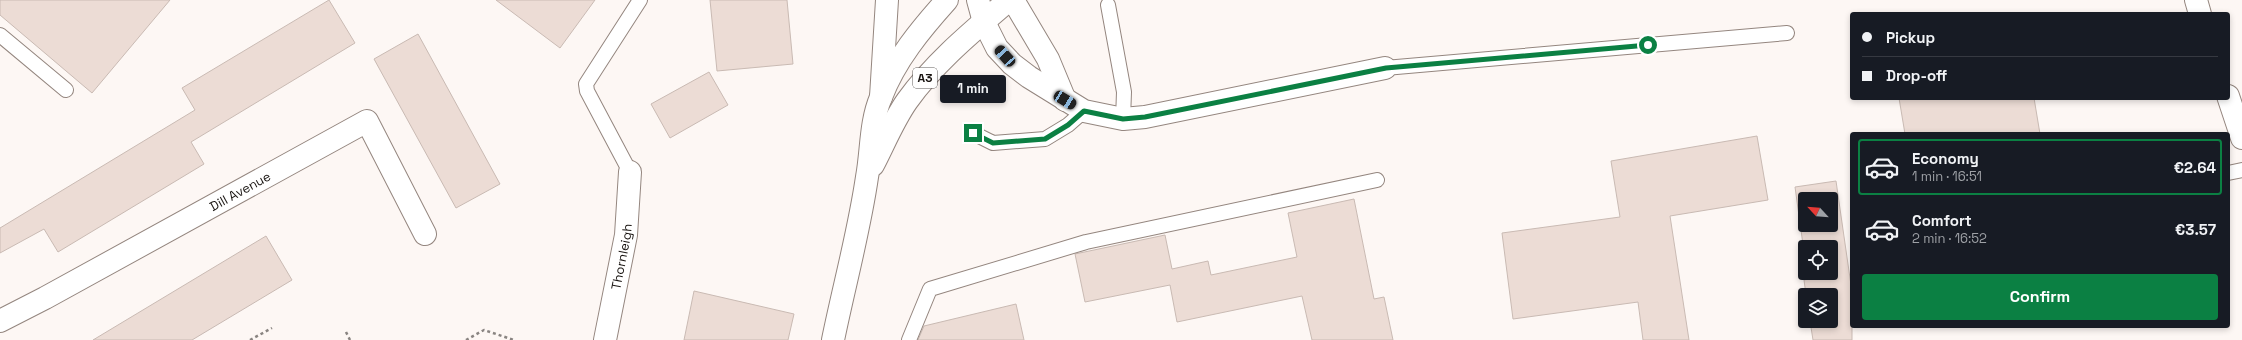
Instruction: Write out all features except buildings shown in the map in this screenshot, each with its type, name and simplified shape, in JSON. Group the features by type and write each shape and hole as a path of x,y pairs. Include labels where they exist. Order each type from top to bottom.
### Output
{"main road":[{"path":"881,97 887,0"},
{"name":"A3","path":"833,340 868,176 871,136 881,97 903,56 921,29 947,0"},
{"path":"978,0 984,22 997,48 1012,64 1084,111 1123,119 1145,117 1386,68"},
{"name":"A3","path":"868,176 906,102 921,82 951,51 1009,0"},
{"path":"1013,0 1048,60 1065,100"},
{"path":"2196,0 2199,12"},
{"path":"2229,100 2242,138"},
{"name":"Dill Avenue","path":"0,321 367,121 425,234"},
{"name":"Thornleigh","path":"605,340 626,235 630,172"}],"lane":[{"path":"630,172 587,91 586,84 640,0"},
{"path":"1108,5 1124,92 1123,119"},
{"path":"1386,68 1787,33"},
{"path":"0,35 66,90"},
{"path":"973,133 993,143 1045,139 1068,125 1084,111"},
{"path":"2230,173 2242,170"},
{"path":"910,340 930,290 1086,242 1377,180"}],"path":[{"path":"250,340 272,328"},
{"path":"466,340 484,330 514,340"},
{"path":"346,332 350,340"}],"route":[{"path":"973,133 993,143 1045,139 1068,125 1084,111 1123,119 1145,117 1386,68 1648,45"}]}
